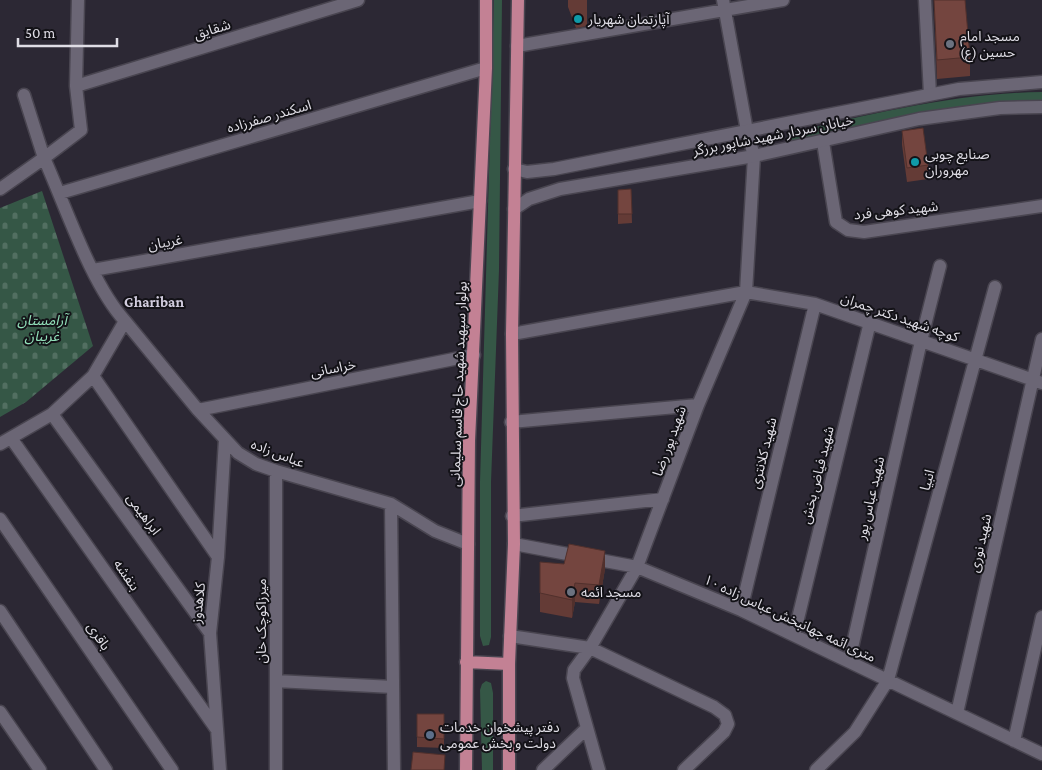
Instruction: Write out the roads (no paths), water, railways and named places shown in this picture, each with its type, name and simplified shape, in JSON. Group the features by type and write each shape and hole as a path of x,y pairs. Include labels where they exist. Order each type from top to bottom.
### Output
{"main road":[{"name":"بولوار سپهبد شهید حاج قاسم سلیمانی","path":"466,770 469,441 486,68 486,0"},
{"path":"509,770 509,664 514,544 512,516 512,334 518,0"},
{"path":"466,662 509,664"}],"street":[{"path":"0,189 81,130 76,86 78,0"},
{"path":"517,46 723,6 783,0"},
{"path":"925,0 930,94"},
{"name":"شقایق","path":"76,86 349,1"},
{"name":"شهید پور رضا","path":"599,770 573,678 574,670 590,648 638,567 698,405 746,292 754,156 747,131 723,6"},
{"name":"اسکندر صفرزاده","path":"60,193 486,68"},
{"name":"خیابان سردار شهید شاپور برزگر","path":"514,169 527,172 554,170 930,94 968,88 1042,82"},
{"path":"6,441 52,414 93,376 126,322 114,308 93,270 44,158 24,95"},
{"name":"خیابان سردار شهید شاپور برزگر","path":"514,209 529,199 560,189 754,156 919,119 959,112 1000,108 1042,107"},
{"name":"شهید کوهی فرد","path":"823,142 836,222 848,230 864,232 1042,206"},
{"path":"554,170 550,173 550,183 560,189"},
{"name":"غریبان","path":"93,270 480,202"},
{"name":"شهید عباس پور","path":"848,661 940,266"},
{"name":"انبیا","path":"816,770 855,732 888,680 995,288"},
{"path":"512,334 746,292"},
{"name":"کوچه شهید دکتر چمران","path":"746,292 815,304 976,358 1038,381"},
{"name":"شهید کلانتری","path":"741,610 815,304"},
{"name":"عباس زاده","path":"126,322 198,410 238,453 256,464 276,471 391,504 435,531 468,544"},
{"name":"شهید فیاض بخش","path":"794,635 870,322"},
{"name":"شهید نوری","path":"957,713 1038,381 1042,339"},
{"name":"خراسانی","path":"198,410 474,355"},
{"path":"93,376 218,557"},
{"path":"512,422 698,405"},
{"name":"ابراهیمی","path":"52,414 210,633"},
{"name":"کلاهدوز","path":"220,770 210,633 218,557 225,438"},
{"name":"بنفشه","path":"6,441 217,730"},
{"name":"میرزاکوچک خان","path":"276,471 276,770"},
{"path":"512,516 663,499"},
{"path":"391,504 394,770"},
{"name":"باقری","path":"0,519 172,770"},
{"name":"۱۰ متری ائمه جهانبخش عباس زاده","path":"514,544 638,567 741,610 1042,754"},
{"path":"0,611 106,770"},
{"path":"1014,740 1042,617"},
{"path":"510,636 590,648 714,707 725,715 728,724 724,732 684,770"},
{"path":"276,681 392,687"},
{"path":"0,712 40,770"},
{"path":"543,770 586,728"}],"place":[{"name":"آپارتمان شهریار","path":"578,19"},
{"name":"مسجد امام حسین (ع)","path":"950,44"},
{"name":"صنایع چوبی مهروران","path":"915,162"},
{"name":"مسجد ائمه","path":"571,592"},
{"name":"دفتر پیشخوان خدمات دولت و بخش عمومی","path":"430,735"}],"district":[{"name":"Ghariban","path":"154,302"}],"park label":[{"name":"آرامستان غریبان","path":"42,328"}]}
